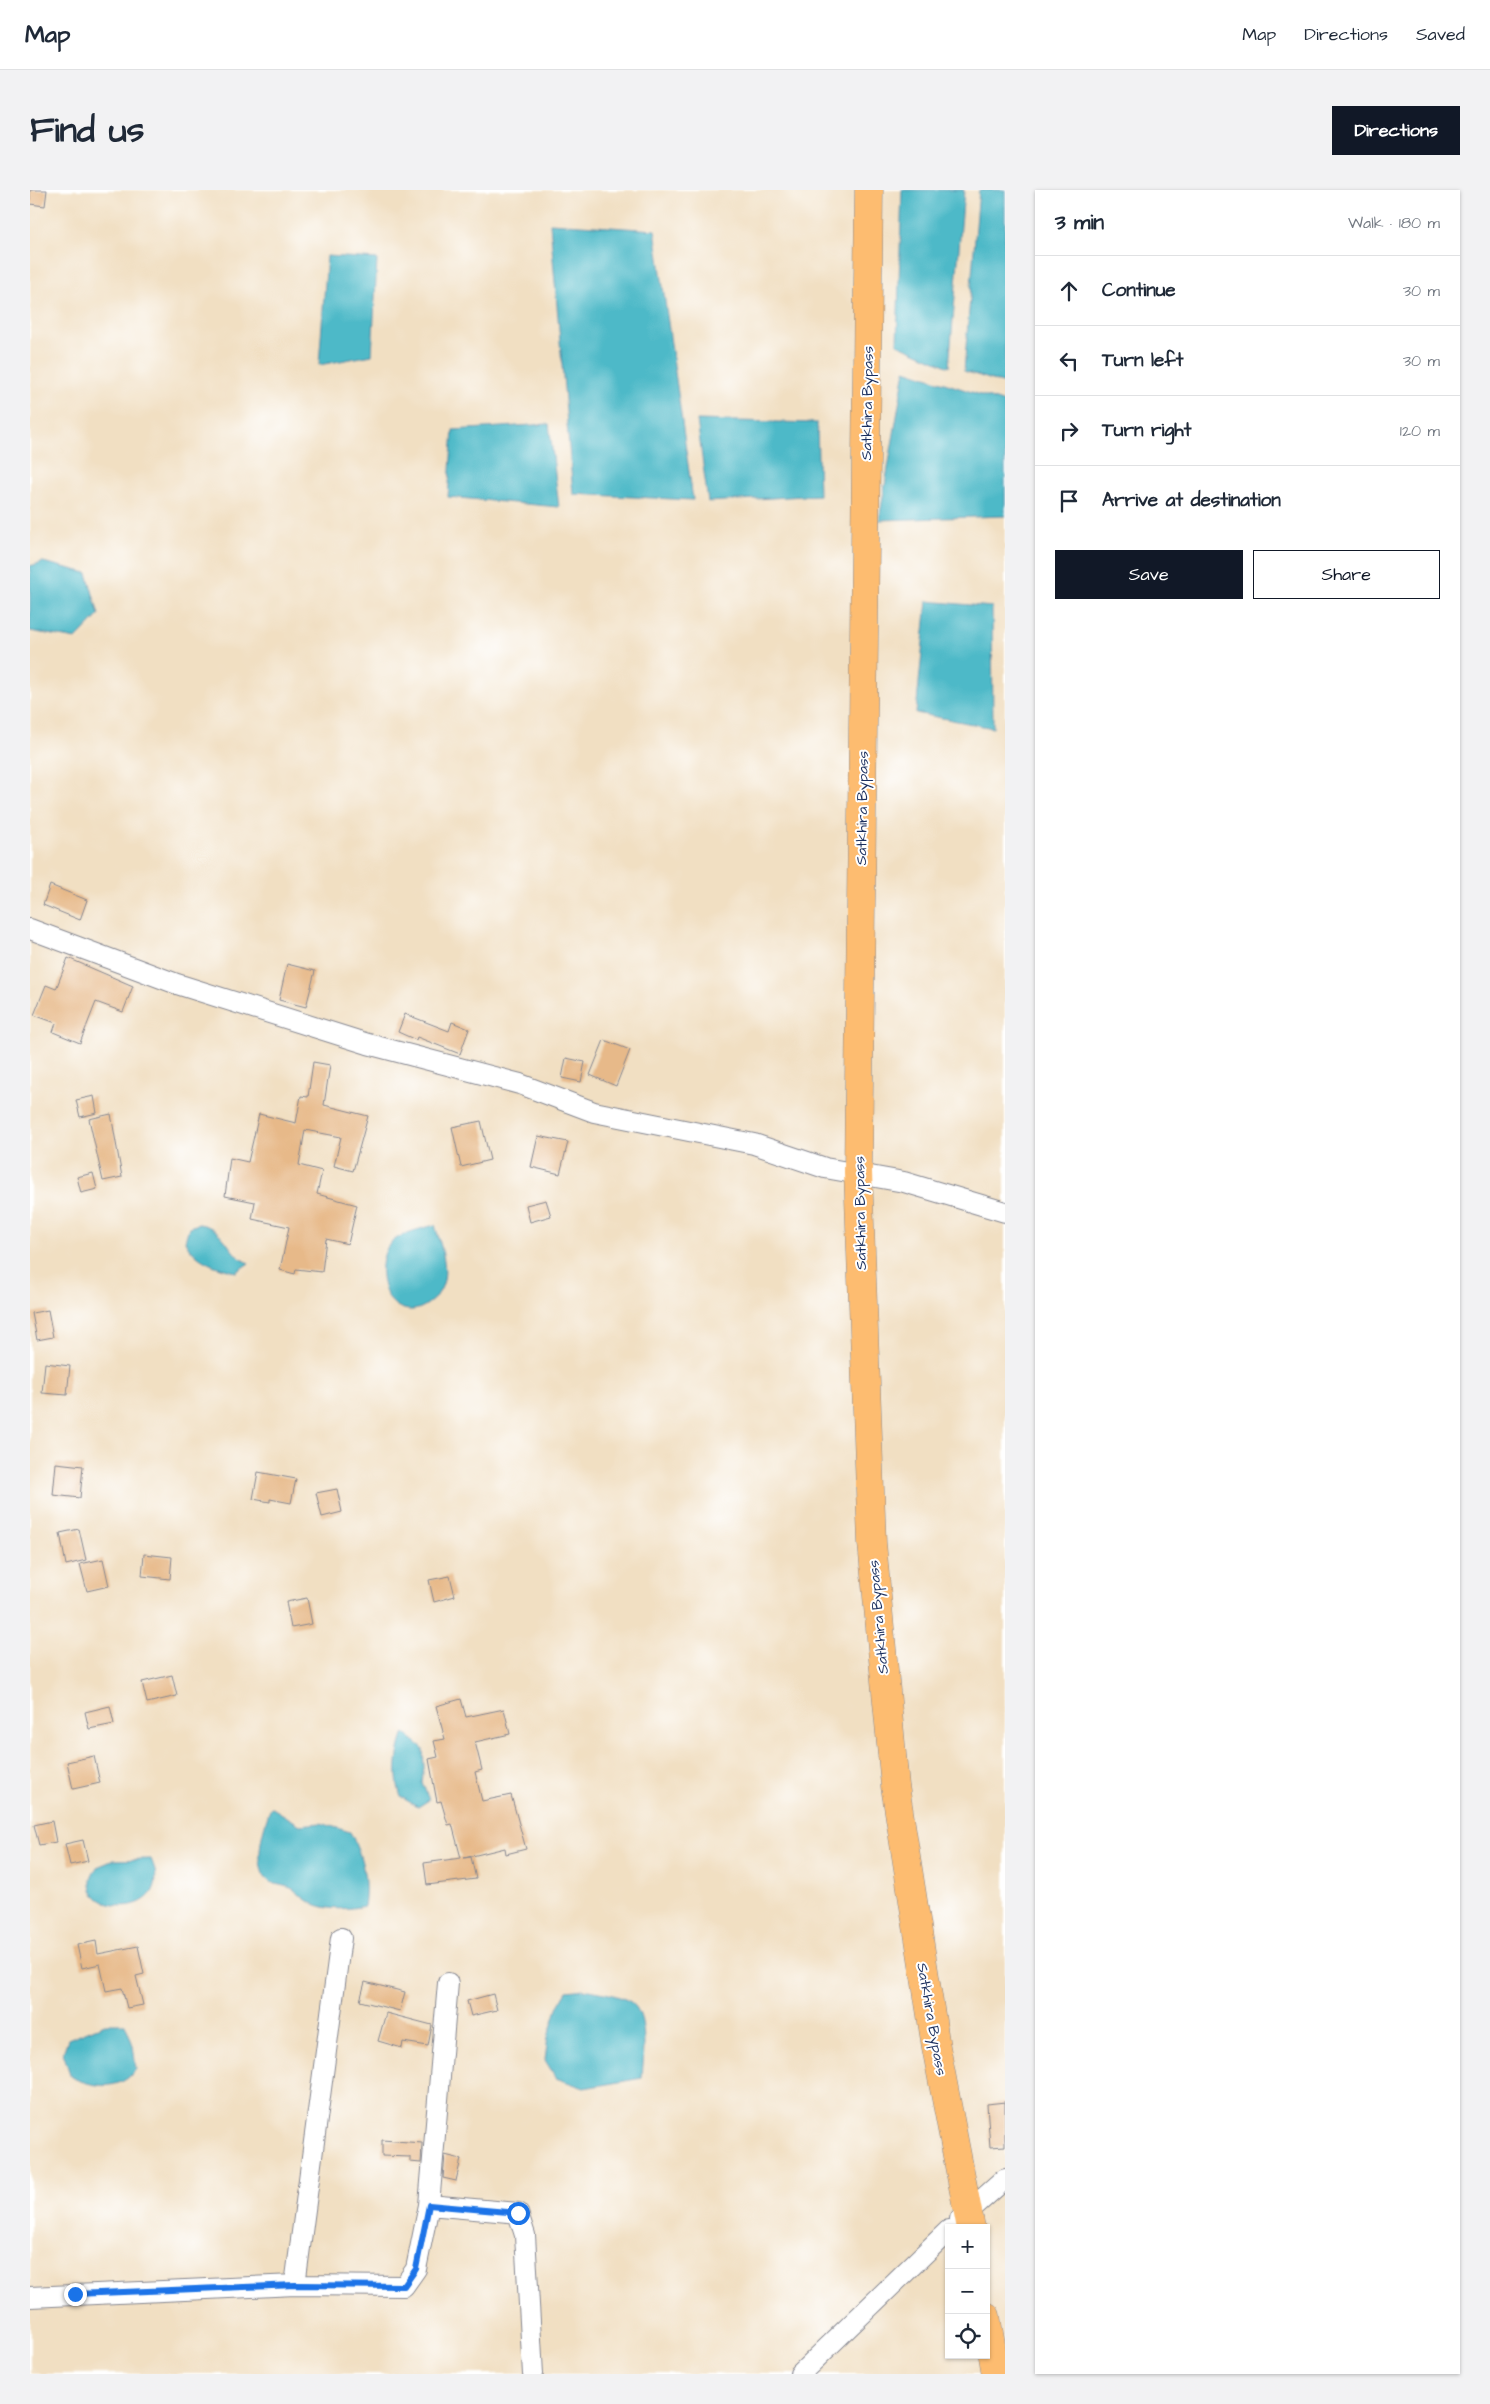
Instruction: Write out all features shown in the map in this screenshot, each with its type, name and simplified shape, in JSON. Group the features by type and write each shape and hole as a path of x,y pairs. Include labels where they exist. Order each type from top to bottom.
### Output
{"highway":[{"name":"Satkhira Bypass","path":"869,190 858,1172 872,1543 894,1786 936,2047 960,2224"},
{"path":"990,2339 996,2374"}],"street":[{"path":"30,929 177,984 368,1044 520,1084 594,1112 754,1144 825,1168 858,1172 904,1182 1005,1212"},
{"path":"295,2285 341,1938"},
{"path":"30,2297 295,2285 404,2286 416,2269 429,2205 448,1983"},
{"path":"960,2224 1005,2179"},
{"path":"429,2205 518,2213 525,2235 534,2374"},
{"path":"800,2374 945,2238"}],"water":[{"path":"902,190 964,190 949,367 897,344"},
{"path":"979,190 1005,190 1005,384 964,371"},
{"path":"550,223 655,230 693,500 573,494"},
{"path":"327,256 377,259 372,355 319,365"},
{"path":"905,370 1005,403 1005,516 879,520"},
{"path":"697,420 817,423 819,495 708,502"},
{"path":"549,424 559,507 448,497 453,430"},
{"path":"43,562 87,573 99,615 76,639 30,631 30,566"},
{"path":"927,601 992,607 993,728 916,713"},
{"path":"199,1224 208,1226 216,1231 236,1254 249,1263 236,1272 206,1262 194,1254 185,1241 189,1227"},
{"path":"435,1225 444,1258 445,1269 441,1289 423,1307 416,1310 401,1308 391,1301 383,1284 382,1265 384,1255 393,1241 403,1235"},
{"path":"404,1733 423,1748 424,1768 422,1782 429,1800 418,1807 401,1797 397,1781 399,1749"},
{"path":"271,1807 300,1825 321,1823 350,1832 358,1849 363,1868 364,1906 341,1909 326,1908 305,1899 293,1889 267,1880 260,1863 260,1847 263,1830"},
{"path":"151,1859 156,1878 152,1892 143,1901 130,1905 116,1905 103,1901 94,1893 91,1879 97,1867 114,1860"},
{"path":"584,1989 607,1993 629,2001 636,2007 643,2025 644,2036 642,2078 584,2088 556,2078 545,2060 548,2037 558,2006 567,1991"},
{"path":"105,2024 125,2024 133,2045 136,2069 122,2081 106,2085 88,2083 71,2077 63,2053 68,2039"}],"building":[{"path":"30,190 47,190 45,206 30,204"},
{"path":"50,885 87,900 80,920 43,905"},
{"path":"68,958 133,986 123,1012 96,1002 80,1043 53,1032 56,1023 34,1015 46,985 56,989"},
{"path":"287,964 315,971 306,1007 279,1000"},
{"path":"405,1014 449,1031 452,1022 469,1029 460,1054 417,1037 416,1040 398,1032"},
{"path":"604,1040 630,1050 616,1086 590,1075"},
{"path":"566,1058 585,1062 581,1082 562,1078"},
{"path":"313,1062 330,1065 324,1105 368,1116 353,1171 334,1166 341,1137 305,1130 299,1165 322,1171 317,1194 357,1205 348,1244 326,1239 322,1272 296,1269 295,1274 280,1270 289,1227 252,1219 255,1202 225,1196 230,1158 248,1162 259,1114 296,1123 301,1096 308,1097"},
{"path":"94,1096 97,1113 80,1117 76,1100"},
{"path":"111,1114 122,1177 103,1181 89,1119"},
{"path":"481,1121 490,1160 461,1167 452,1127"},
{"path":"538,1136 568,1142 560,1174 531,1167"},
{"path":"93,1173 97,1189 81,1193 77,1177"},
{"path":"546,1200 551,1216 530,1222 526,1205"},
{"path":"48,1310 53,1337 37,1340 32,1313"},
{"path":"45,1363 70,1366 67,1395 42,1393"},
{"path":"56,1463 83,1466 80,1498 53,1495"},
{"path":"258,1472 296,1479 291,1503 270,1499 270,1502 253,1499"},
{"path":"337,1489 342,1512 322,1517 316,1493"},
{"path":"79,1529 86,1560 66,1565 60,1533"},
{"path":"144,1554 172,1557 170,1579 142,1576"},
{"path":"103,1559 109,1586 87,1591 80,1564"},
{"path":"450,1576 455,1596 434,1602 429,1580"},
{"path":"307,1598 312,1624 291,1628 286,1602"},
{"path":"172,1675 177,1696 147,1703 142,1682"},
{"path":"461,1699 466,1717 504,1709 510,1734 475,1742 482,1770 475,1772 482,1801 511,1795 526,1849 506,1854 505,1848 464,1858 471,1857 476,1879 427,1885 424,1863 461,1858 452,1824 448,1825 441,1801 437,1802 429,1759 438,1757 434,1741 445,1739 436,1706"},
{"path":"110,1706 114,1724 89,1729 85,1712"},
{"path":"94,1756 100,1783 73,1789 67,1762"},
{"path":"52,1821 56,1842 39,1845 34,1825"},
{"path":"83,1840 88,1861 70,1865 65,1844"},
{"path":"96,1941 98,1954 138,1946 144,1974 136,1976 143,2005 127,2008 122,1988 106,1991 100,1964 82,1968 77,1945"},
{"path":"365,1982 405,1992 400,2011 360,2001"},
{"path":"493,1994 497,2010 471,2016 467,2001"},
{"path":"386,2013 432,2025 428,2046 403,2042 402,2048 378,2041"},
{"path":"1005,2102 1005,2146 990,2147 987,2104"},
{"path":"382,2140 422,2143 421,2163 410,2162 410,2157 382,2156"},
{"path":"445,2155 461,2159 456,2181 443,2178"}],"route":[{"path":"75,2294 295,2285 404,2286 416,2269 429,2205 518,2213"}]}
